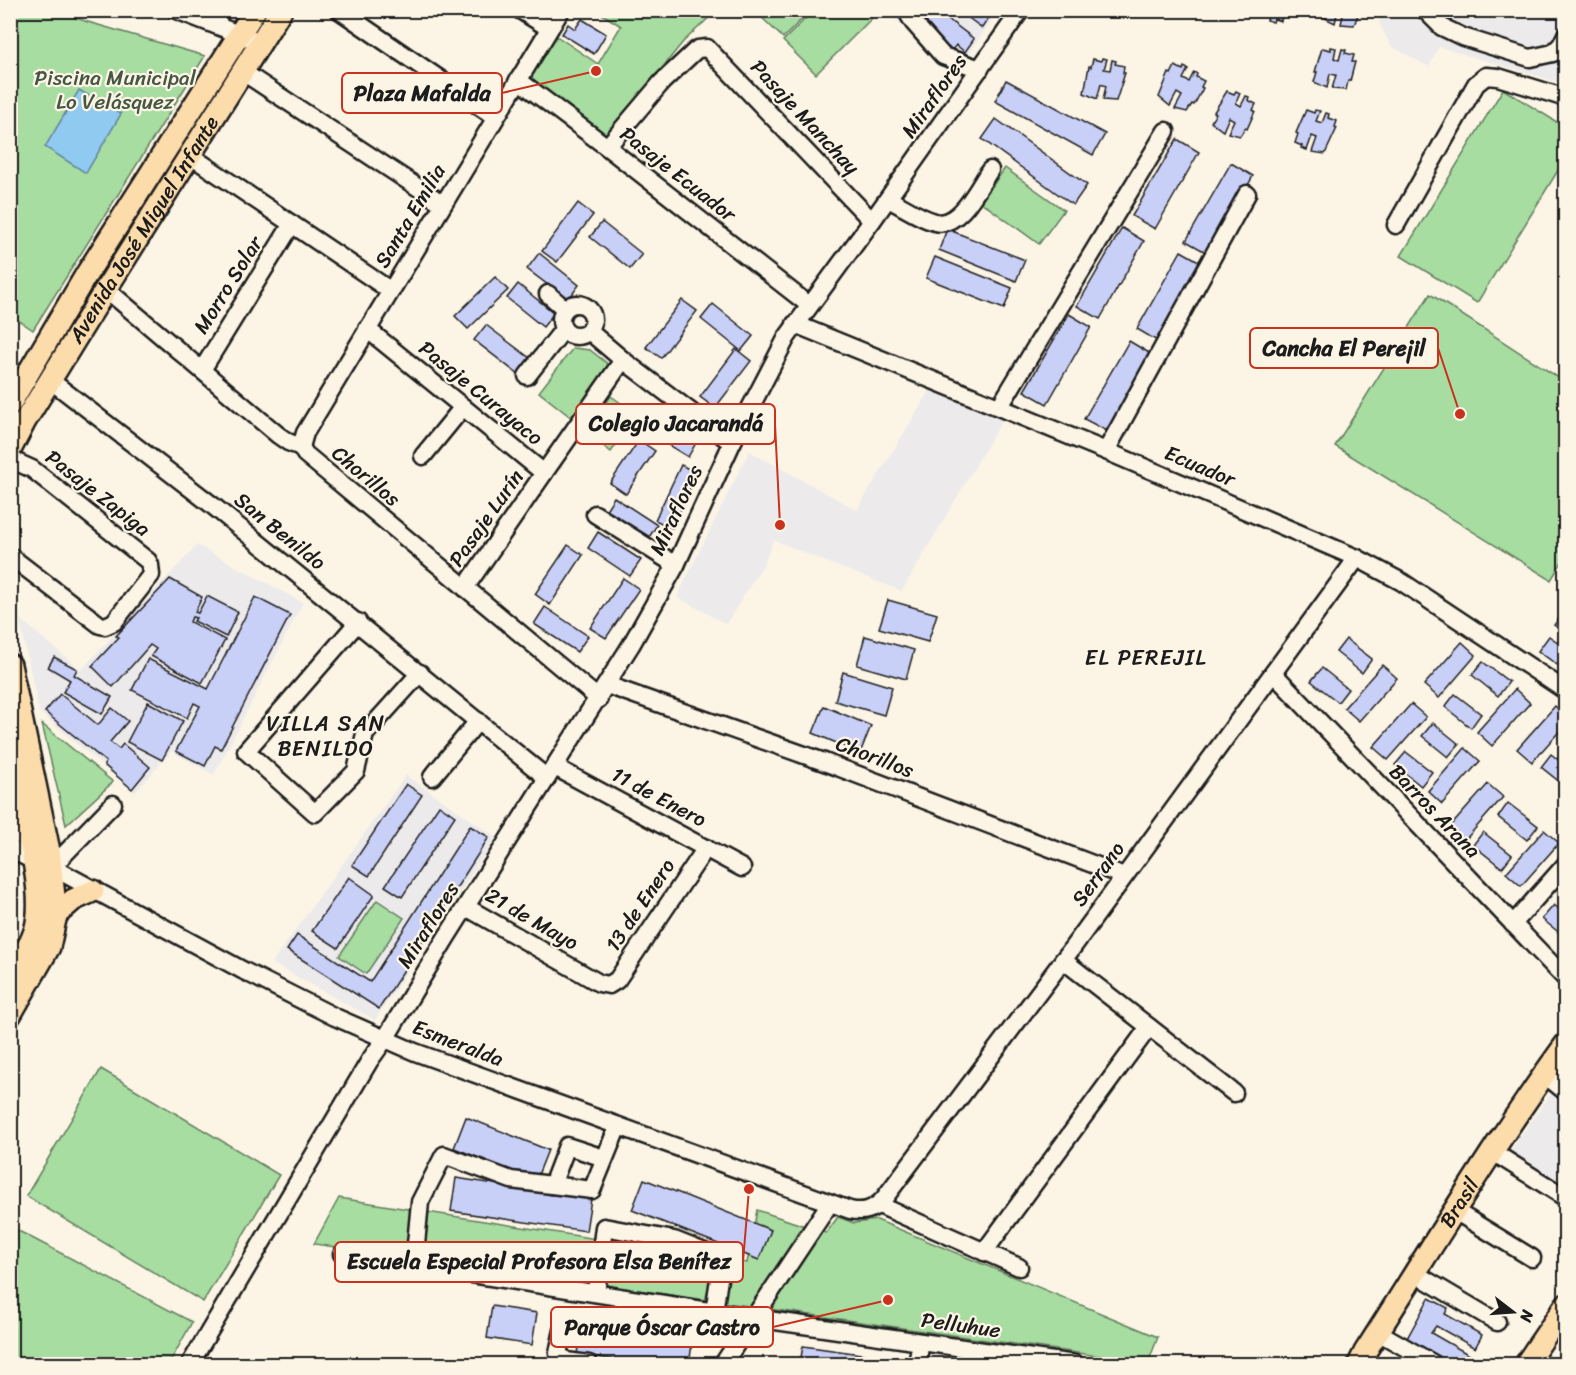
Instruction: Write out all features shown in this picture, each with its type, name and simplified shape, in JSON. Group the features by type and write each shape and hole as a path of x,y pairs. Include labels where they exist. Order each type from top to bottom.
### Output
{"main road":[{"name":"Avenida José Miguel Infante","path":"14,391 255,10"},
{"name":"Avenida José Miguel Infante","path":"10,450 106,289 281,10"},
{"path":"10,665 43,864 56,915 49,946 10,1015"},
{"path":"10,761 19,845 43,864"},
{"path":"10,976 32,938 38,920 43,864"},
{"path":"56,915 73,900 93,891"},
{"name":"Brasil","path":"1359,1365 1493,1152 1566,1044"},
{"path":"1526,1365 1566,1305"}],"street":[{"path":"176,10 218,18 241,34 261,43"},
{"path":"339,10 495,117"},
{"path":"520,10 549,28"},
{"name":"Santa Emilia","path":"301,447 305,433 561,10"},
{"path":"906,10 913,22 943,56 980,69"},
{"name":"Miraflores","path":"190,1365 370,1060 603,692 676,565 732,443 776,355 795,324 888,199 1021,10"},
{"path":"1425,10 1442,27 1463,37 1530,58 1553,53 1561,45 1566,35"},
{"name":"Pasaje Manchay","path":"607,147 662,82 695,51 702,48 711,51 872,221"},
{"path":"243,72 443,204"},
{"path":"1396,225 1476,84 1486,76 1498,77 1566,98"},
{"name":"Pasaje Ecuador","path":"518,80 808,305"},
{"path":"1000,406 1166,130"},
{"path":"191,156 391,291"},
{"path":"888,199 932,221 946,223 963,211 990,170"},
{"path":"1107,451 1247,194"},
{"name":"Morro Solar","path":"202,370 292,224"},
{"name":"Chorillos","path":"106,289 278,435 301,447 305,454 465,588 603,692 827,763 1124,876"},
{"path":"548,294 565,309"},
{"path":"579,303 589,309 594,316 590,332 573,336 563,330 561,324 565,309 579,303"},
{"name":"Ecuador","path":"795,324 1000,406 1357,558 1402,582 1566,691"},
{"name":"Pasaje Curayaco","path":"368,330 544,473 623,360"},
{"path":"527,376 563,330"},
{"path":"590,332 732,443"},
{"name":"San Benildo","path":"50,380 220,511 478,721 551,772"},
{"path":"423,456 463,407"},
{"name":"Pasaje Zapiga","path":"10,459 39,475 148,561 151,570 149,579 121,614 114,622 105,626 96,623 10,556"},
{"name":"Pasaje Lurín","path":"465,588 544,473"},
{"path":"595,514 676,565"},
{"name":"Serrano","path":"874,1208 1063,960 1357,558"},
{"path":"358,622 246,751 315,813 356,771 365,734 420,673"},
{"name":"Barros Arana","path":"1273,673 1566,979"},
{"path":"432,777 478,721"},
{"name":"11 de Enero","path":"551,772 742,868"},
{"path":"43,864 113,804"},
{"path":"10,829 19,845"},
{"name":"13 de Enero","path":"609,985 617,980 706,848"},
{"name":"Esmeralda","path":"43,864 244,971 335,1017 385,1039 444,1063 856,1212 874,1208 1019,1267"},
{"path":"1513,924 1566,864"},
{"name":"21 de Mayo","path":"466,907 599,984 609,985"},
{"path":"1063,960 1234,1093"},
{"path":"984,1251 1149,1027"},
{"path":"1544,1074 1566,1092"},
{"path":"414,1265 420,1202 444,1155 511,1180 592,1190 618,1126"},
{"path":"552,1185 567,1146 604,1158"},
{"path":"1493,1152 1566,1198"},
{"path":"723,1365 830,1203"},
{"path":"1455,1211 1532,1258"},
{"path":"596,1293 604,1227 674,1240 722,1259 714,1312"},
{"name":"Pelluhue","path":"342,1254 921,1342 982,1358 1075,1365"},
{"path":"1416,1274 1497,1322"},
{"path":"565,1321 558,1353 566,1360 589,1365"},
{"path":"1378,1332 1434,1365"},
{"path":"918,1365 921,1342"}],"shaded area":[{"path":"887,11 998,11 954,76"},
{"path":"1382,11 1565,11 1565,84 1439,47 1429,67 1391,46 1379,22"},
{"path":"932,387 1004,417 902,591 774,540 763,565 726,624 677,597 749,451 857,510"},
{"path":"197,545 303,603 214,775 171,751 135,793 39,712 19,618 81,670"},
{"path":"406,775 496,837 375,1020 272,963"},
{"path":"1553,1091 1565,1102 1565,1189 1507,1155"}],"green space":[{"path":"10,11 56,11 205,56 33,330 11,315"},
{"path":"597,11 716,11 683,42 605,138 528,77 555,35 598,64 621,26"},
{"path":"755,11 810,11 783,38"},
{"path":"813,11 879,11 816,74 783,41"},
{"path":"1503,89 1565,127 1565,159 1477,303 1401,256"},
{"path":"1005,168 1064,210 1039,244 981,202"},
{"path":"1430,294 1565,382 1565,557 1551,580 1335,446"},
{"path":"573,348 590,350 613,368 573,419 539,392"},
{"path":"611,396 638,415 611,452 585,432"},
{"path":"42,724 113,782 66,825"},
{"path":"377,900 404,918 366,974 339,956"},
{"path":"101,1069 279,1175 203,1302 26,1196"},
{"path":"339,1198 747,1263 757,1210 826,1233 838,1217 854,1223 877,1220 1158,1337 1148,1363 314,1244"},
{"path":"11,1227 192,1322 169,1364 11,1364"}],"water":[{"name":"Piscina Municipal Lo Velásquez","path":"79,90 121,114 86,173 45,147"}],"building":[{"path":"936,10 974,39 965,52 956,45 951,52 921,29"},
{"path":"958,10 994,10 982,28"},
{"path":"1270,10 1286,10 1283,12 1281,21 1274,19 1273,22 1267,20"},
{"path":"1324,10 1338,10 1335,23 1323,17"},
{"path":"1344,10 1360,10 1354,25 1341,24"},
{"path":"582,19 606,34 594,54 562,34 568,24 575,29"},
{"path":"1331,47 1336,48 1334,58 1339,60 1342,49 1346,50 1345,53 1354,55 1352,62 1355,62 1346,90 1332,89 1336,75 1330,74 1327,88 1314,82 1322,48 1331,50"},
{"path":"1102,58 1107,59 1104,69 1110,70 1112,60 1116,61 1115,64 1124,66 1123,73 1125,73 1116,101 1103,100 1106,86 1101,84 1097,99 1084,93 1089,66 1091,67 1093,59 1101,61"},
{"path":"1175,66 1183,70 1184,67 1188,69 1183,79 1189,82 1194,72 1197,74 1196,77 1204,81 1194,105 1192,104 1187,112 1175,109 1182,96 1177,93 1170,106 1159,97 1169,73 1171,74"},
{"path":"1006,80 1105,134 1093,155 995,101"},
{"path":"1227,91 1234,94 1236,91 1240,93 1236,103 1241,106 1246,96 1249,97 1248,100 1256,104 1247,129 1245,128 1240,136 1228,133 1234,120 1229,117 1223,131 1211,122 1216,113 1214,112"},
{"path":"1306,110 1314,113 1315,110 1320,111 1316,121 1322,123 1326,113 1329,114 1328,118 1337,121 1335,127 1337,128 1325,154 1312,152 1317,138 1312,136 1307,150 1295,143 1298,134 1296,133"},
{"path":"996,119 1087,185 1073,205 982,139"},
{"path":"1177,139 1199,152 1155,229 1132,216"},
{"path":"1231,163 1253,176 1209,254 1186,241"},
{"path":"578,203 593,215 557,262 542,251"},
{"path":"602,222 642,254 630,269 590,237"},
{"path":"1122,228 1144,241 1100,319 1077,306"},
{"path":"947,229 1025,260 1016,281 939,250"},
{"path":"1181,251 1204,264 1159,342 1137,329"},
{"path":"539,253 579,285 568,300 527,269"},
{"path":"935,257 1012,288 1004,309 926,278"},
{"path":"495,277 508,290 468,329 455,316"},
{"path":"518,284 554,313 543,327 507,298"},
{"path":"682,300 697,311 661,358 646,347"},
{"path":"713,304 753,336 741,351 701,319"},
{"path":"1069,314 1091,327 1047,404 1024,391"},
{"path":"486,325 531,359 519,375 474,340"},
{"path":"1129,341 1151,354 1107,431 1084,419"},
{"path":"736,349 751,361 715,408 700,397"},
{"path":"664,421 697,441 688,457 655,437"},
{"path":"639,440 655,451 626,494 610,483"},
{"path":"681,465 697,473 672,528 655,520"},
{"path":"614,497 657,525 646,542 604,513"},
{"path":"598,532 641,560 630,576 588,548"},
{"path":"568,545 583,555 550,605 535,594"},
{"path":"623,578 639,589 606,638 590,628"},
{"path":"170,579 202,597 195,612 198,613 207,596 238,612 226,637 194,621 196,618 192,617 190,622 225,640 202,683 151,656 156,649 150,645 113,687 92,666 119,637 116,636"},
{"path":"255,597 290,615 221,749 215,746 205,766 176,751 200,706 194,703 187,718 132,690 148,659 208,689"},
{"path":"888,600 937,614 928,642 879,628"},
{"path":"545,607 588,636 577,652 534,624"},
{"path":"1566,609 1566,633 1554,625"},
{"path":"865,636 914,650 906,679 857,665"},
{"path":"1549,636 1566,648 1566,671 1538,651"},
{"path":"1346,639 1372,659 1362,673 1336,652"},
{"path":"1462,642 1476,655 1439,698 1424,685"},
{"path":"54,657 77,669 74,675 112,697 102,714 63,692 70,680 48,667"},
{"path":"1483,662 1509,682 1498,696 1472,675"},
{"path":"1382,665 1397,678 1359,721 1344,708"},
{"path":"1322,668 1348,689 1338,702 1311,681"},
{"path":"843,672 892,687 884,715 835,701"},
{"path":"1515,689 1530,703 1492,746 1477,732"},
{"path":"60,694 98,725 112,708 128,721 110,742 119,749 123,744 150,767 132,789 104,765 106,762 45,712"},
{"path":"1455,694 1481,714 1471,728 1445,707"},
{"path":"148,702 183,721 162,760 127,742"},
{"path":"1411,704 1426,717 1388,760 1373,747"},
{"path":"824,706 871,726 860,753 813,733"},
{"path":"1555,706 1566,716 1566,724 1532,762 1517,749"},
{"path":"1433,723 1459,744 1448,757 1422,736"},
{"path":"1465,748 1480,761 1442,804 1428,791"},
{"path":"1406,752 1432,772 1421,786 1395,765"},
{"path":"1551,754 1566,766 1566,787 1541,767"},
{"path":"406,784 422,795 369,876 352,865"},
{"path":"1488,784 1503,797 1465,840 1450,827"},
{"path":"1508,803 1538,826 1527,840 1498,817"},
{"path":"439,805 455,816 402,897 385,886"},
{"path":"470,826 489,837 379,1009 287,950 297,935 370,982"},
{"path":"1544,830 1559,843 1521,886 1506,873"},
{"path":"1483,832 1512,855 1502,868 1473,845"},
{"path":"349,877 374,895 338,948 312,931"},
{"path":"1554,905 1566,914 1566,938 1542,919"},
{"path":"466,1117 548,1150 536,1180 454,1148"},
{"path":"456,1178 591,1199 586,1231 451,1211"},
{"path":"644,1179 771,1230 759,1260 632,1210"},
{"path":"1429,1298 1448,1308 1445,1314 1482,1335 1475,1348 1436,1326 1431,1333 1473,1357 1468,1364 1444,1364 1405,1342"},
{"path":"492,1306 537,1313 532,1345 487,1338"},
{"path":"582,1321 693,1338 689,1364 644,1364 577,1354"},
{"path":"803,1346 904,1360 904,1364 800,1363"}],"place":[{"name":"Plaza Mafalda","path":"596,71"},
{"name":"Cancha El Perejil","path":"1460,414"},
{"name":"Colegio Jacarandá","path":"780,525"},
{"name":"Escuela Especial Profesora Elsa Benítez","path":"749,1189"},
{"name":"Parque Óscar Castro","path":"888,1300"}],"district":[{"name":"EL PEREJIL","path":"1146,657"},
{"name":"VILLA SAN BENILDO","path":"326,736"}]}
